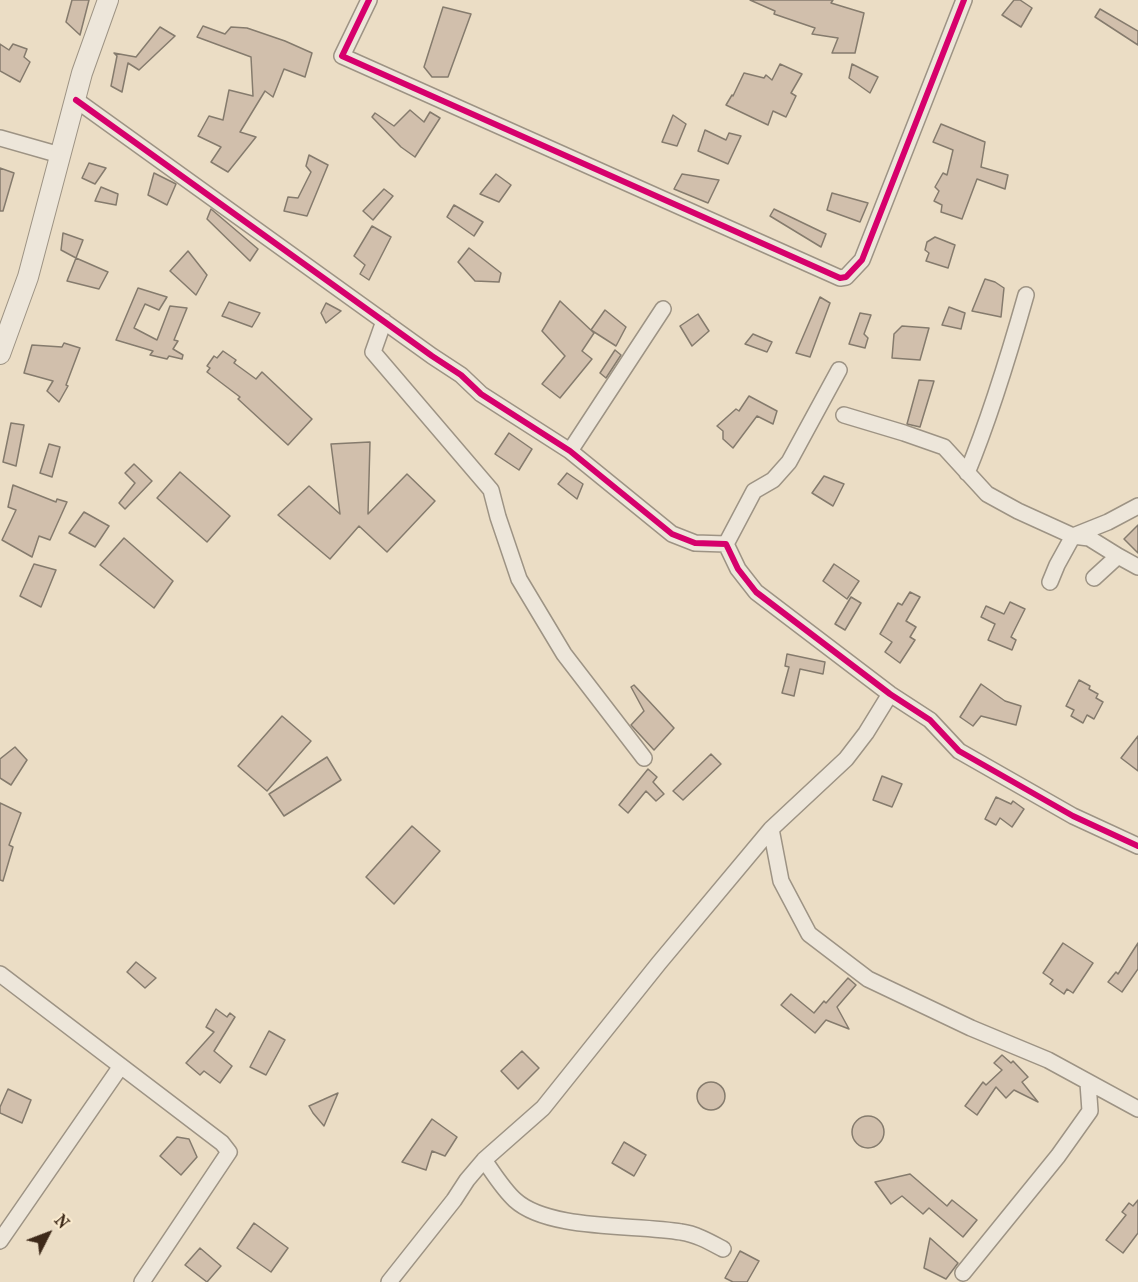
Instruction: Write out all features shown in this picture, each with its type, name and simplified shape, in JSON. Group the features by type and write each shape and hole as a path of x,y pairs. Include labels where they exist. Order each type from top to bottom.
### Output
{"street":[{"path":"0,354 28,277 82,73 108,0"},
{"path":"369,0 342,56 840,278 846,277 862,260 962,1"},
{"path":"76,100 461,375 481,394 570,451 672,534 695,543 726,544"},
{"path":"0,138 60,155"},
{"path":"967,472 1002,377 1026,295"},
{"path":"570,451 663,309"},
{"path":"384,321 373,351 491,490 519,579 564,654 644,758"},
{"path":"726,544 754,491 773,480 789,462 839,370"},
{"path":"844,416 944,447 987,494 1073,536 1089,538 1138,567"},
{"path":"1050,582 1073,536 1108,522 1138,506"},
{"path":"726,544 738,570 756,592 890,694 930,720 959,750 1073,816 1138,846"},
{"path":"1094,578 1118,556"},
{"path":"389,1282 484,1160 543,1107 771,829 846,759 867,733 890,694"},
{"path":"771,829 781,881 809,934 868,979 971,1028 1048,1060 1138,1109"},
{"path":"0,974 222,1143 229,1152 142,1282"},
{"path":"0,1241 120,1065"},
{"path":"963,1273 1058,1156 1090,1111 1088,1083"},
{"path":"484,1160 516,1200 529,1209 554,1218 574,1221 683,1232 723,1249"}],"building":[{"path":"72,0 89,0 80,35 66,22"},
{"path":"750,0 833,0 831,3 864,13 855,53 832,53 838,38 812,34 815,28 774,14 775,11"},
{"path":"1014,0 1020,0 1032,8 1021,27 1002,15"},
{"path":"443,7 471,14 448,77 432,77 424,67"},
{"path":"1100,9 1138,31 1138,45 1095,17"},
{"path":"203,26 225,34 231,27 247,28 312,53 305,77 284,69 273,97 265,91 240,132 256,137 228,172 211,162 221,147 198,136 209,116 223,120 229,90 253,96 251,57 197,37"},
{"path":"160,27 175,36 139,70 128,63 122,92 111,86 117,56 114,53 136,57"},
{"path":"0,44 9,50 13,44 27,49 24,57 30,62 20,82 0,71"},
{"path":"780,64 802,74 791,93 796,96 786,117 773,111 768,125 726,105 744,73 764,78 766,75 772,80"},
{"path":"852,64 878,77 870,93 849,78"},
{"path":"410,110 424,122 430,112 440,118 415,157 401,147 372,117 375,113 394,126"},
{"path":"673,115 686,124 677,146 662,142"},
{"path":"941,124 985,142 981,167 1008,175 1005,189 977,179 962,219 941,212 942,205 934,201 939,191 935,187 943,173 947,175 953,150 933,142"},
{"path":"705,130 726,140 729,133 741,136 728,164 698,151"},
{"path":"309,155 328,165 307,216 284,211 288,197 298,198 311,172 306,166"},
{"path":"89,163 106,168 95,184 82,178"},
{"path":"0,168 14,173 3,211 0,211"},
{"path":"154,173 176,184 167,205 148,195"},
{"path":"496,174 511,185 499,202 480,194"},
{"path":"682,174 719,180 708,203 674,189"},
{"path":"101,187 118,194 116,205 95,201"},
{"path":"384,189 393,196 373,220 363,211"},
{"path":"832,193 868,203 860,222 827,210"},
{"path":"454,205 483,222 474,236 447,217"},
{"path":"211,209 258,249 250,261 207,219"},
{"path":"774,209 826,234 821,247 770,216"},
{"path":"372,226 391,237 369,280 360,274 365,265 354,256"},
{"path":"63,233 83,240 76,258 61,250"},
{"path":"935,237 955,245 948,268 926,261 929,253 925,250 927,242"},
{"path":"469,248 501,273 499,282 475,281 458,262"},
{"path":"188,251 207,275 196,295 170,271"},
{"path":"76,258 108,272 99,289 67,281"},
{"path":"985,279 1004,288 1001,317 972,311"},
{"path":"138,288 167,297 159,310 145,304 134,328 157,340 170,306 187,308 174,340 178,341 173,349 183,355 182,359 169,356 167,359 150,355 153,351 116,340"},
{"path":"820,297 830,303 810,357 796,353"},
{"path":"560,301 594,333 582,351 592,359 560,398 542,384 565,356 542,331"},
{"path":"229,302 260,313 252,327 222,316"},
{"path":"326,303 341,311 326,323 321,313"},
{"path":"949,307 965,313 961,329 942,325"},
{"path":"605,310 626,327 616,346 591,330"},
{"path":"860,313 871,315 864,334 868,338 865,348 849,344"},
{"path":"698,314 709,331 692,346 680,326"},
{"path":"902,326 929,328 920,360 892,358 894,334"},
{"path":"753,334 772,342 767,352 745,344"},
{"path":"64,343 80,348 66,385 68,386 59,402 47,391 53,381 24,373 32,345 62,347"},
{"path":"615,350 621,355 606,378 600,373"},
{"path":"223,351 236,360 234,363 256,379 262,372 312,419 288,445 238,399 240,397 207,372 210,368 207,366 214,356 217,358"},
{"path":"919,380 934,381 920,427 907,424"},
{"path":"749,396 777,411 773,424 757,416 733,448 723,439 723,431 717,426 736,409 739,411"},
{"path":"11,423 24,425 16,466 3,462"},
{"path":"509,433 532,449 519,470 495,454"},
{"path":"370,442 368,514 407,474 435,501 387,552 359,526 330,559 278,515 309,486 340,514 331,444"},
{"path":"49,444 60,447 52,477 40,473"},
{"path":"134,464 152,481 125,509 119,503 135,483 125,473"},
{"path":"180,472 230,516 207,542 157,498"},
{"path":"567,473 583,484 577,499 558,484"},
{"path":"824,476 844,484 833,506 812,493"},
{"path":"13,485 56,502 57,499 67,502 50,540 39,536 32,557 2,540 16,510 8,507"},
{"path":"84,512 109,526 95,547 69,533"},
{"path":"1138,525 1138,553 1124,539"},
{"path":"124,538 173,581 154,608 100,565"},
{"path":"34,564 56,570 41,607 20,596"},
{"path":"834,564 859,581 847,599 823,581"},
{"path":"910,592 920,597 906,621 916,627 910,637 915,640 900,663 885,652 892,642 880,634 898,603 902,605"},
{"path":"851,597 861,603 845,630 835,624"},
{"path":"1010,602 1025,609 1011,637 1016,640 1012,650 988,640 995,624 981,617 986,606 1004,614"},
{"path":"787,654 825,662 823,674 800,669 794,696 782,693 789,667 785,666"},
{"path":"1079,680 1090,686 1089,689 1098,694 1096,698 1103,702 1094,719 1087,715 1083,723 1071,716 1074,710 1066,706"},
{"path":"981,684 1005,701 1021,706 1016,725 981,716 973,726 960,717"},
{"path":"634,685 674,728 654,750 631,725 644,711 631,687"},
{"path":"282,716 311,741 267,791 238,766"},
{"path":"1138,736 1138,771 1121,758"},
{"path":"15,747 27,760 11,785 0,778 0,759"},
{"path":"711,754 721,764 683,800 673,791"},
{"path":"327,757 341,780 284,816 269,794"},
{"path":"648,769 657,777 653,782 664,794 656,801 646,791 628,813 619,805"},
{"path":"882,776 902,784 892,807 873,800"},
{"path":"996,797 1011,804 1013,801 1024,809 1012,827 1000,818 996,825 985,819"},
{"path":"0,803 21,813 9,845 13,847 3,881 0,880"},
{"path":"412,826 440,851 394,904 366,877"},
{"path":"1063,943 1093,963 1073,993 1067,989 1064,994 1050,984 1053,980 1043,973"},
{"path":"1138,943 1138,969 1122,992 1108,982 1116,972 1118,974"},
{"path":"136,962 156,978 145,988 127,972"},
{"path":"848,978 856,985 837,1007 849,1029 826,1020 815,1033 781,1005 791,994 814,1013"},
{"path":"216,1009 227,1017 230,1013 235,1017 214,1051 232,1066 220,1083 204,1071 200,1075 186,1063 214,1032 206,1027"},
{"path":"269,1031 285,1040 266,1075 250,1067"},
{"path":"522,1051 539,1068 518,1089 501,1071"},
{"path":"1002,1055 1011,1063 1013,1061 1028,1077 1022,1082 1038,1102 1014,1090 1006,1098 996,1087 977,1115 965,1106 983,1082 986,1085 1002,1070 994,1063"},
{"path":"711,1082 721,1086 725,1096 721,1106 711,1110 701,1106 697,1096 701,1086"},
{"path":"8,1089 31,1100 22,1123 0,1113 0,1107"},
{"path":"338,1093 324,1126 309,1106"},
{"path":"868,1116 879,1121 884,1132 879,1143 868,1148 857,1143 852,1132 857,1121"},
{"path":"432,1119 457,1137 445,1156 432,1151 426,1170 402,1162"},
{"path":"177,1137 189,1139 197,1157 181,1175 160,1156"},
{"path":"624,1142 646,1155 634,1176 612,1163"},
{"path":"910,1174 947,1206 952,1200 977,1220 963,1237 929,1208 923,1214 902,1196 891,1204 875,1182"},
{"path":"1138,1200 1138,1233 1123,1253 1106,1240 1126,1215 1122,1212 1129,1203 1133,1206"},
{"path":"254,1223 288,1248 271,1272 237,1248"},
{"path":"930,1238 958,1263 946,1279 924,1268"},
{"path":"200,1248 221,1266 207,1282 185,1265"},
{"path":"740,1251 759,1261 747,1282 733,1282 725,1278"}],"cycle path":[{"path":"369,0 342,56 840,278 846,277 862,260 964,0"},
{"path":"76,100 461,375 481,394 570,451 672,534 695,543 726,544 738,569 756,592 890,694 930,720 959,751 1073,816 1138,846"}]}
